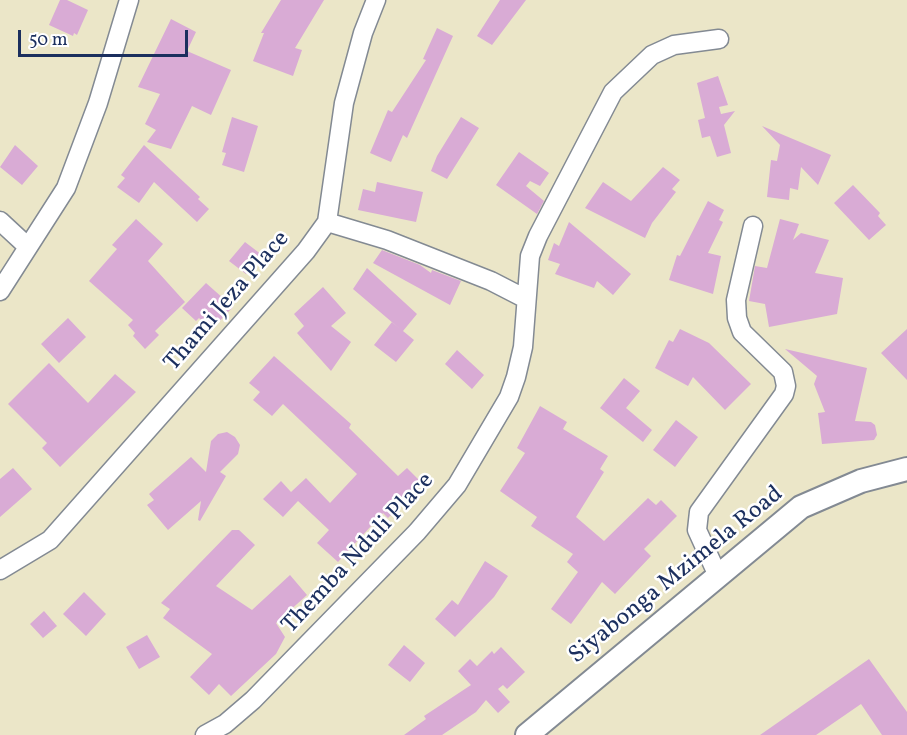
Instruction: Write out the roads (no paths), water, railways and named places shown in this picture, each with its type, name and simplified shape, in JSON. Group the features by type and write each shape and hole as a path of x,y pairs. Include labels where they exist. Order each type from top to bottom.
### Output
{"street":[{"path":"0,291 66,188 98,103 129,0"},
{"name":"Thami Jeza Place","path":"0,570 50,540 306,251 327,222 344,103 363,33 376,0"},
{"name":"Themba Nduli Place","path":"205,735 225,724 253,700 417,531 457,485 508,397 523,347 530,256 538,236 613,92 652,56 674,45 719,39"},
{"path":"0,221 27,246"},
{"path":"327,222 398,244 491,281 526,299"},
{"path":"718,576 697,530 699,512 784,394 786,386 783,372 738,326 736,300 753,226"},
{"name":"Siyabonga Mzimela Road","path":"527,735 801,507 861,481 907,469"}]}
